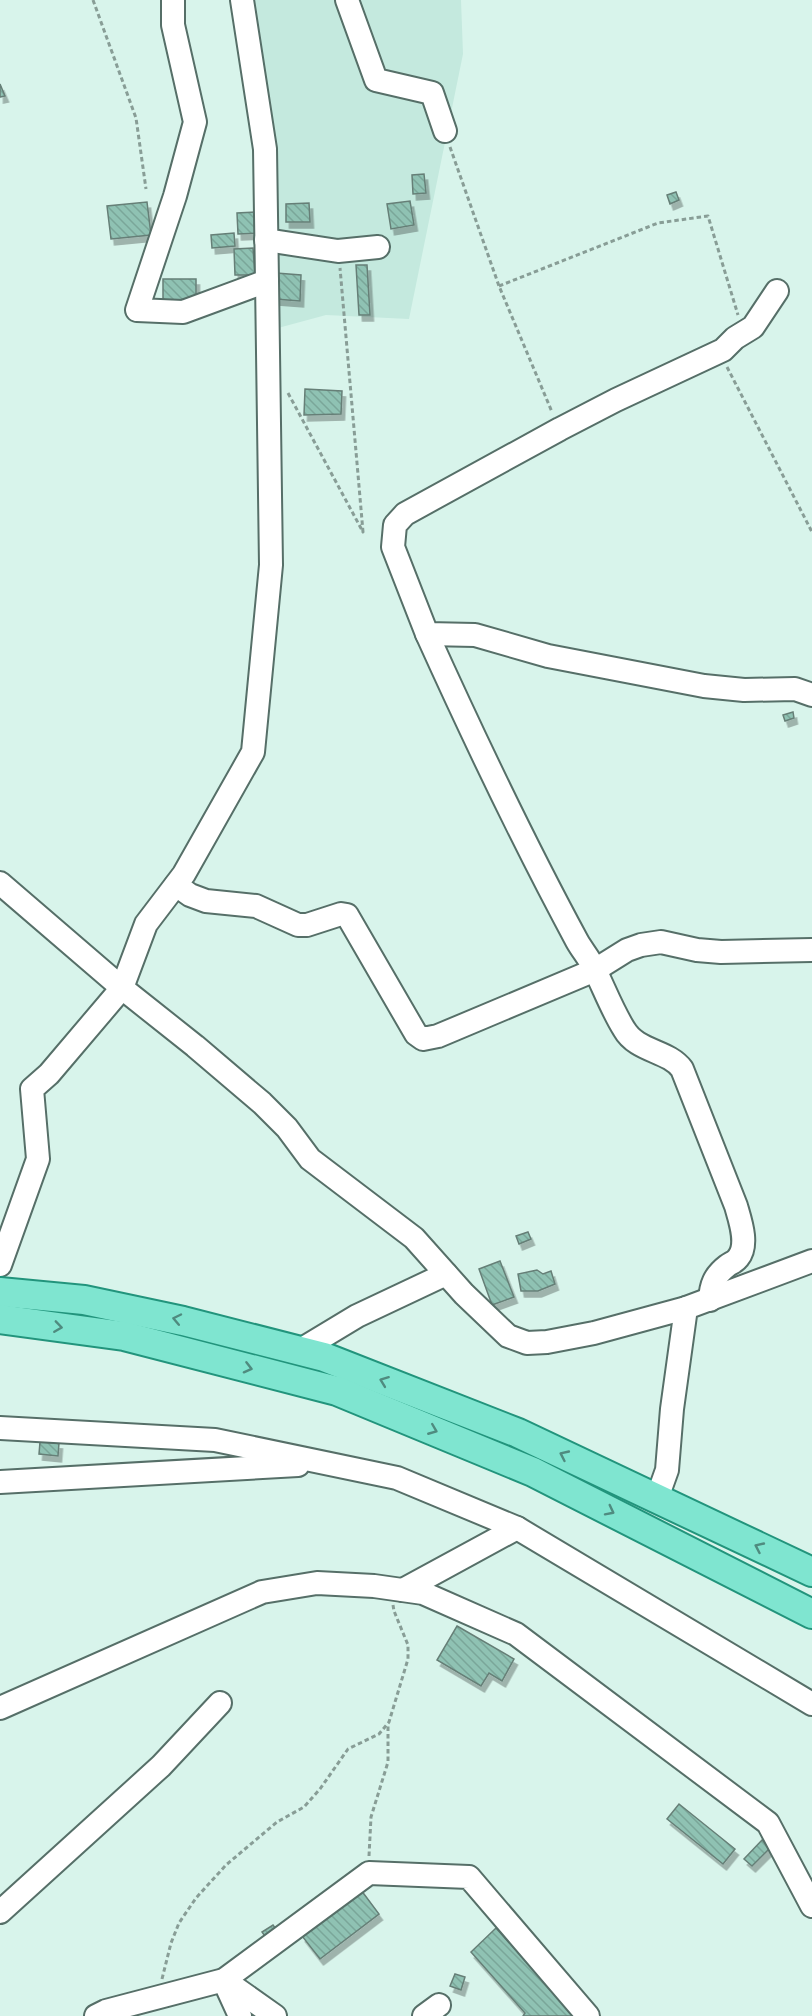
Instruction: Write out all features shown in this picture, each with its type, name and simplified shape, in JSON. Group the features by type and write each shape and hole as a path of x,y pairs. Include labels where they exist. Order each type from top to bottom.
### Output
{"main road":[{"path":"0,1292 84,1300 183,1321 324,1357 518,1433 812,1572"},
{"path":"0,1319 124,1336 337,1391 533,1472 812,1614"}],"street":[{"path":"173,0 173,25 195,122 175,196 137,310 183,312 267,281"},
{"path":"0,1265 38,1159 32,1089 49,1074 122,988 146,924 184,874 253,752 271,565 267,281 265,149 242,0"},
{"path":"347,0 376,80 432,93 445,131"},
{"path":"266,240 338,251 378,247"},
{"path":"710,1300 714,1279 740,1256 742,1250 740,1220 682,1069 676,1061 642,1046 625,1031 468,724 427,634 393,547 395,525 405,514 616,400 719,352 753,327 777,291"},
{"path":"427,634 475,634 548,656 704,686 744,690 795,689 812,695"},
{"path":"0,882 122,988 262,1103 287,1128 310,1159 414,1238 507,1336 527,1343 594,1333 710,1300 812,1260"},
{"path":"176,885 190,895 206,901 256,906 298,925 307,925 341,914 347,915 416,1034 423,1039 438,1036 595,970 627,950 640,945 661,942 697,950 721,952 812,950"},
{"path":"299,1351 357,1316 446,1274"},
{"path":"657,1498 667,1470 672,1409 686,1308"},
{"path":"0,1428 215,1440 397,1478 517,1528 812,1704"},
{"path":"0,1482 329,1464"},
{"path":"398,1589 517,1528"},
{"path":"0,1708 262,1592 317,1583 423,1593 516,1634 768,1823 812,1906"},
{"path":"0,1912 161,1766 220,1703"},
{"path":"96,2016 106,2011 145,2006 224,1980 369,1873 469,1877 588,2016"},
{"path":"224,1980 240,2016"},
{"path":"224,1980 275,2016"}],"path":[{"path":"93,0 136,118 146,189"},
{"path":"445,131 499,286 560,429"},
{"path":"499,286 658,223 708,216 743,333"},
{"path":"285,386 363,532 338,251"},
{"path":"719,352 812,532"},
{"path":"369,1873 371,1817 388,1762 389,1722 408,1659 408,1645 393,1611 398,1589"},
{"path":"145,2006 179,1923 196,1898 226,1865 277,1822 304,1807 320,1789 348,1749 379,1734 389,1722"}],"shaded area":[{"path":"247,0 461,0 463,54 409,319 326,315 267,331"}],"building":[{"path":"0,84 5,96 0,97"},
{"path":"424,174 426,193 413,194 412,175"},
{"path":"676,192 679,200 670,204 667,195"},
{"path":"410,201 414,225 391,229 387,204"},
{"path":"147,202 151,235 111,239 107,206"},
{"path":"309,203 310,222 286,222 286,204"},
{"path":"258,212 259,233 238,234 237,213"},
{"path":"234,233 235,246 212,248 211,235"},
{"path":"253,248 255,275 235,275 234,249"},
{"path":"356,265 367,265 370,315 359,315"},
{"path":"276,273 301,275 300,301 275,299"},
{"path":"163,279 196,279 196,300 163,300"},
{"path":"305,389 342,391 341,414 304,415"},
{"path":"793,712 794,718 785,721 783,715"},
{"path":"528,1232 531,1239 519,1244 516,1236"},
{"path":"500,1261 514,1297 492,1305 479,1269"},
{"path":"537,1270 543,1274 551,1271 555,1284 538,1291 521,1291 518,1274"},
{"path":"40,1442 59,1443 58,1456 39,1454"},
{"path":"457,1626 514,1659 502,1681 489,1673 481,1686 437,1660"},
{"path":"679,1804 735,1849 723,1864 667,1819"},
{"path":"762,1840 770,1848 752,1866 744,1859"},
{"path":"361,1890 379,1914 320,1959 302,1936"},
{"path":"273,1925 278,1932 267,1939 262,1932"},
{"path":"496,1928 575,2016 523,2016 525,2013 471,1952"},
{"path":"455,1974 465,1977 461,1990 450,1986"}]}
